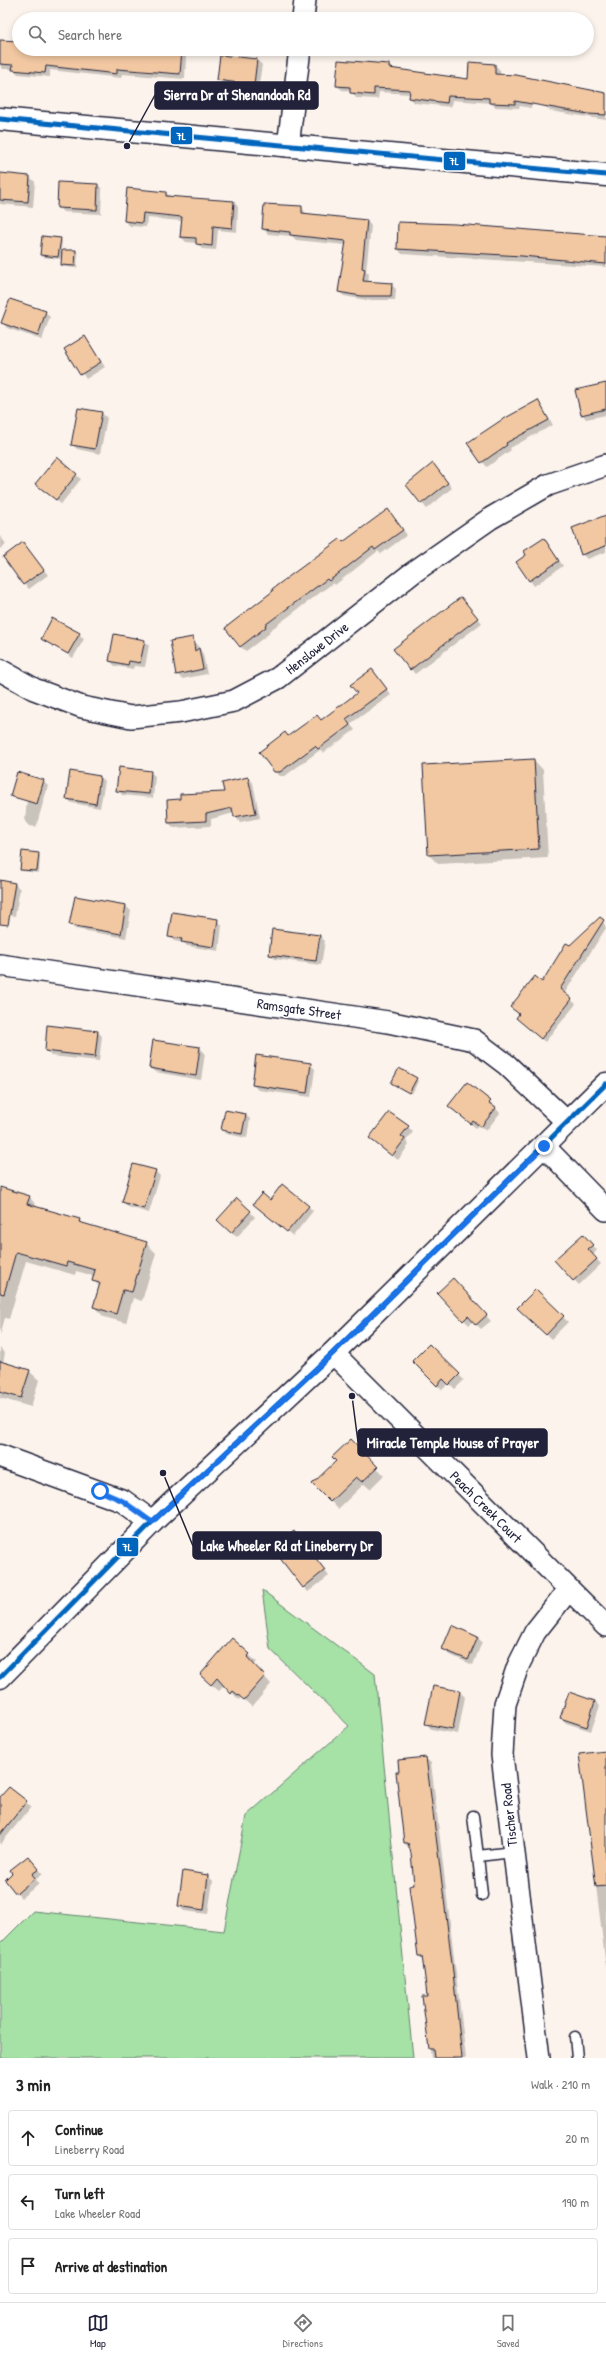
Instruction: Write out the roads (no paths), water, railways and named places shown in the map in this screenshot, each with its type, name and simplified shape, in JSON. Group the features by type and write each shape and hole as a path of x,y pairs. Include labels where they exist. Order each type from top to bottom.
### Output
{"main road":[{"path":"0,119 606,175"},
{"path":"0,1677 152,1522 333,1353 606,1084"},
{"path":"0,1456 123,1501 152,1522"}],"street":[{"path":"304,12 305,0"},
{"path":"288,146 299,56"},
{"name":"Henslowe Drive","path":"0,671 34,689 82,707 131,717 181,712 234,701 278,678 411,574 491,518 548,486 606,464"},
{"name":"Ramsgate Street","path":"0,965 388,1022 474,1040 507,1065 567,1122"},
{"path":"544,1146 606,1210"},
{"name":"Peach Creek Court","path":"333,1353 606,1626"},
{"name":"Tischer Road","path":"539,2058 502,1755 505,1704 518,1666 534,1632 569,1590"}],"lane":[{"path":"473,1816 482,1895"},
{"path":"478,1856 513,1852"},
{"path":"575,2037 577,2058"}],"place":[{"name":"Sierra Dr at Shenandoah Rd","path":"127,146"},
{"name":"Miracle Temple House of Prayer","path":"352,1396"},
{"name":"Lake Wheeler Rd at Lineberry Dr","path":"163,1473"}]}
